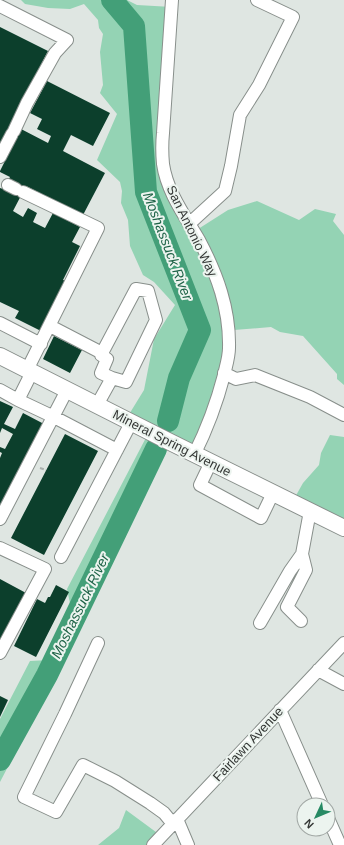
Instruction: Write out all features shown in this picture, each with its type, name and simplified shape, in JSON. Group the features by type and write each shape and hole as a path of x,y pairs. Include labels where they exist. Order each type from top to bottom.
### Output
{"main road":[{"name":"Mineral Spring Avenue","path":"0,356 194,455 344,528"}],"street":[{"name":"San Antonio Way","path":"172,0 162,149 163,163 171,190 206,254 222,294 226,307 229,335 229,349 218,394 204,436 194,455"},
{"path":"189,224 224,191 231,166 240,115 259,85 293,17 257,0"},
{"path":"0,6 67,40 55,53 27,103 0,157"},
{"path":"11,186 98,228 40,344 18,400"},
{"path":"136,289 148,291 156,320 126,382 112,378 101,374 107,359 100,355 136,289"},
{"path":"0,323 40,344"},
{"path":"50,326 102,352"},
{"path":"224,373 236,379 255,375 310,397 344,415"},
{"path":"97,405 112,378"},
{"path":"0,390 117,450"},
{"path":"0,519 67,390"},
{"path":"61,557 131,423"},
{"path":"211,462 200,484 261,518 273,493"},
{"path":"302,621 287,607 306,570 302,554 310,511"},
{"path":"0,548 45,569 0,653"},
{"path":"260,623 290,571 302,554"},
{"path":"98,643 24,797 56,812 83,765 115,781 164,813 175,822 188,845"},
{"name":"Fairlawn Avenue","path":"153,845 344,644"},
{"path":"318,670 344,684"},
{"path":"280,710 318,797"}],"green space":[{"path":"21,0 127,0 137,5 172,7 163,165 195,231 228,210 257,201 299,220 315,209 336,214 333,221 344,235 344,385 337,379 337,374 303,336 280,332 271,327 234,330 200,448 159,434 121,516 125,522 126,536 119,547 64,659 0,782 0,719 30,661 49,660 73,618 67,589 150,430 128,416 144,390 154,339 175,305 154,282 143,275 130,246 128,220 121,203 122,191 120,182 97,160 117,114 100,93 103,85 100,52 103,34 99,28 98,20 84,4 70,9 48,8 25,4"},
{"path":"330,435 344,437 344,530 294,499 303,483 319,465 321,453"},
{"path":"126,810 160,835 152,845 98,845 119,828"}],"building":[{"path":"0,27 48,51 0,144"},
{"path":"47,81 110,113 93,146 71,135 63,151 105,173 83,215 26,186 13,211 23,217 28,208 37,213 33,222 45,228 53,213 80,227 72,242 80,246 63,280 66,281 41,331 15,318 19,311 0,302 0,188 3,189 10,177 0,171 21,129 48,143 51,136 37,129 42,119 30,113"},
{"path":"54,336 82,350 70,373 43,359"},
{"path":"0,401 13,407 4,424 15,429 23,413 44,424 0,509 0,458 2,453 0,452 0,447 5,449 13,434 2,428 0,433"},
{"path":"65,434 98,451 44,555 11,538"},
{"path":"0,579 26,593 0,643"},
{"path":"56,585 69,592 36,657 14,646 37,599 45,603"},
{"path":"0,696 8,700 0,717"}],"waterway":[{"name":"Moshassuck River","path":"112,0 134,26 146,192 200,330 179,378 168,421"},
{"name":"Moshassuck River","path":"0,760 47,675 156,449"}]}
